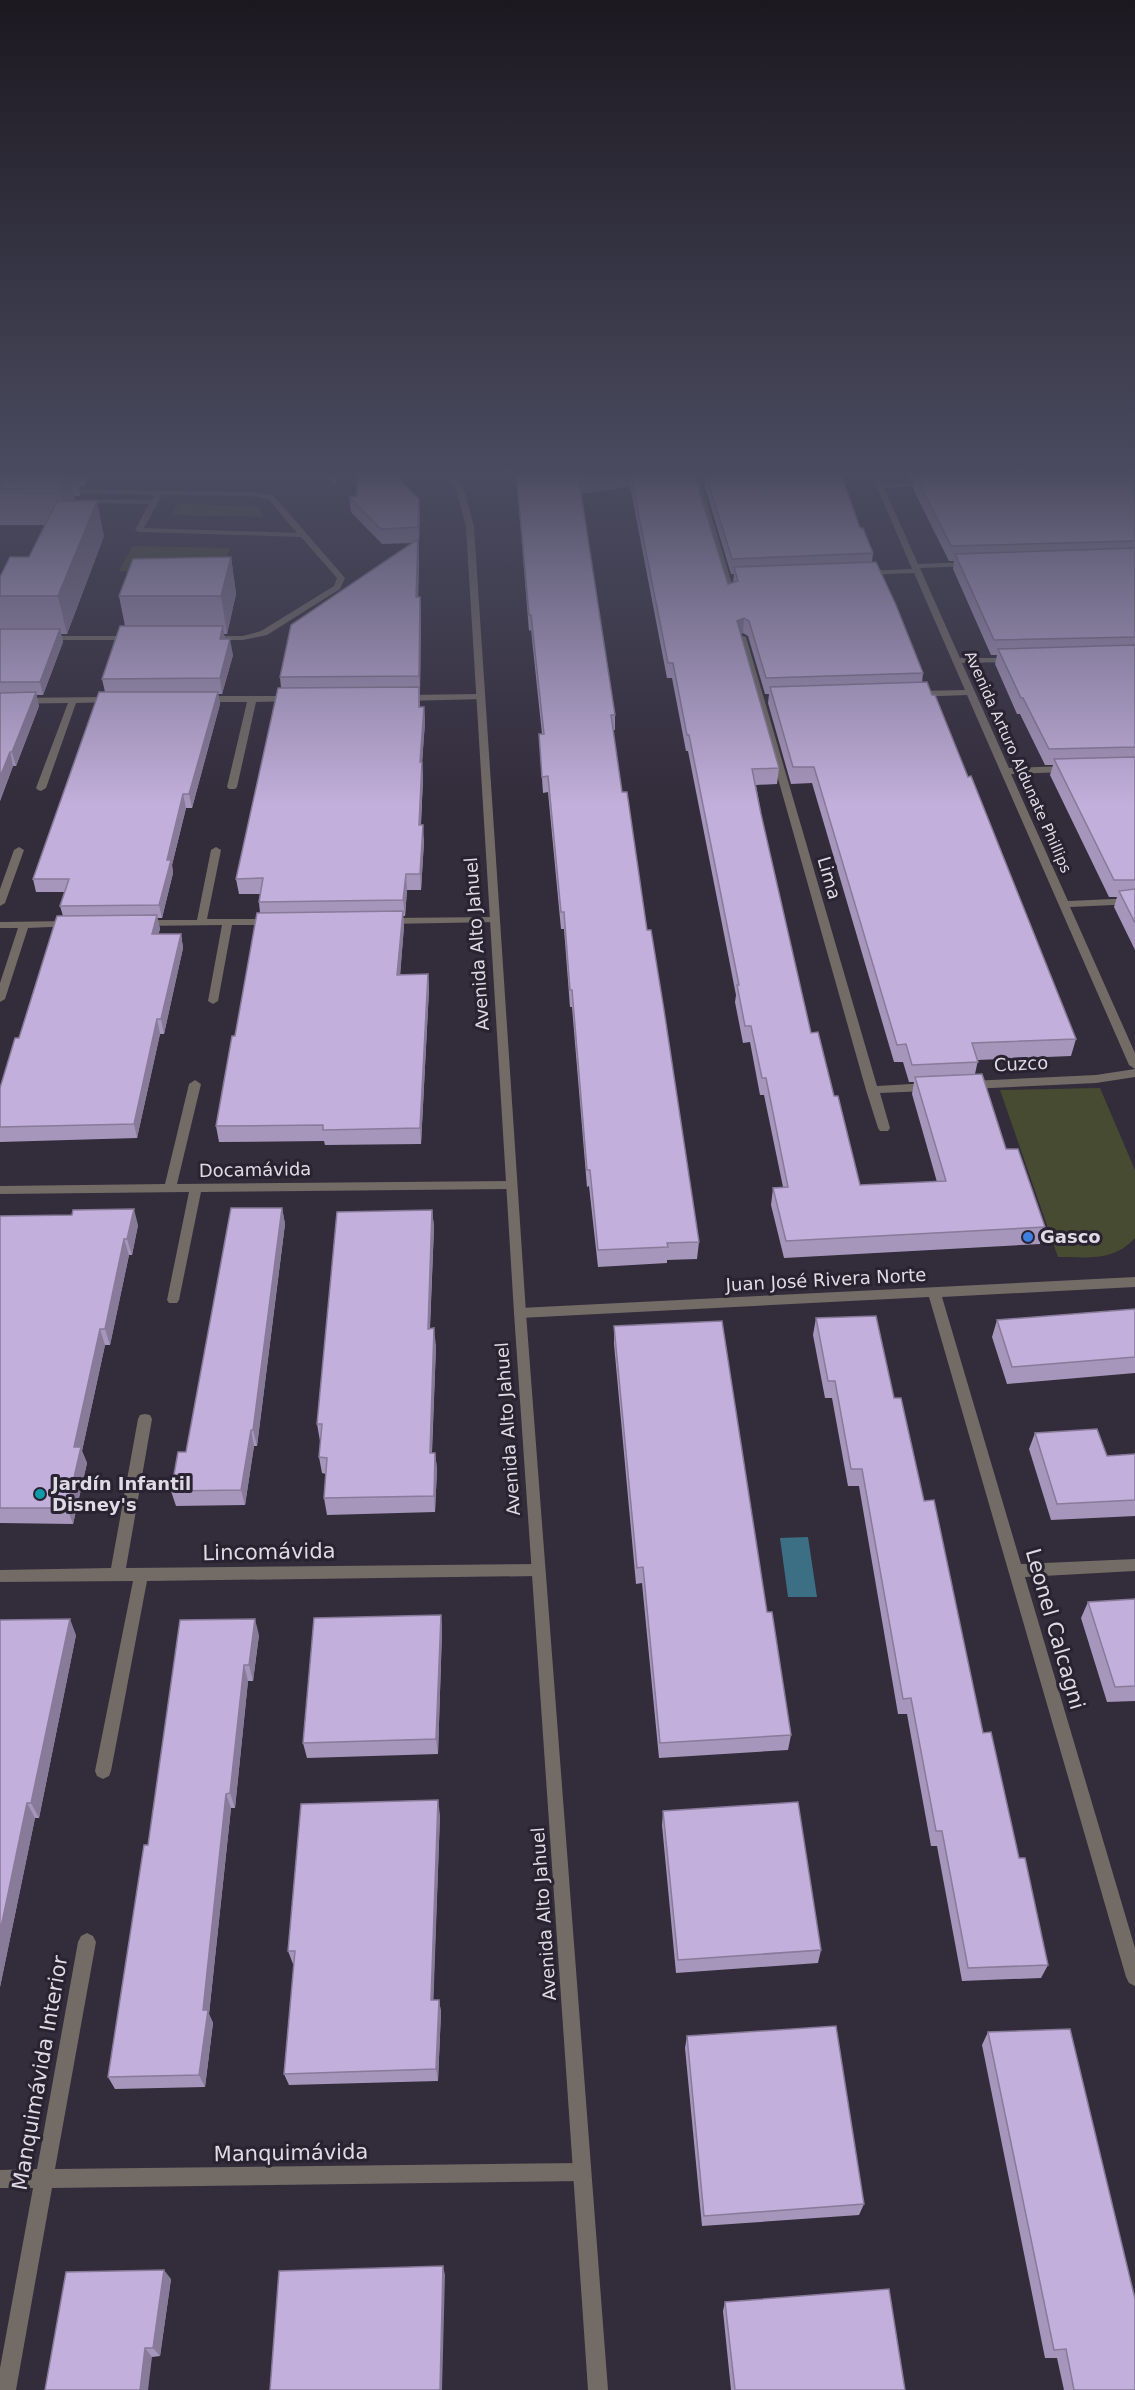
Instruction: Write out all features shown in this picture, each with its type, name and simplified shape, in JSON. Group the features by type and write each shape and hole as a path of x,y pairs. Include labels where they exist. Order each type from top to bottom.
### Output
{"street":[{"path":"197,638 243,638 264,633 337,587 339,583"},
{"name":"Avenida Alto Jahuel","path":"474,583 511,1185 598,2390"},
{"path":"727,583 731,595"},
{"name":"Avenida Arturo Aldunate Phillips","path":"922,583 1135,1065"},
{"name":"Lima","path":"742,637 884,1128"},
{"path":"35,638 139,638"},
{"path":"957,661 1016,659"},
{"path":"900,694 971,692"},
{"path":"389,698 481,697"},
{"path":"192,699 298,699"},
{"path":"232,787 252,699"},
{"path":"760,699 772,699"},
{"path":"42,788 73,700"},
{"path":"0,701 120,700"},
{"path":"1005,771 1076,769"},
{"path":"0,903 19,850"},
{"path":"201,923 216,850"},
{"path":"1064,904 1135,901"},
{"path":"379,921 495,920"},
{"path":"213,1002 228,922"},
{"path":"130,923 286,922"},
{"path":"0,999 24,924"},
{"path":"0,925 83,924"},
{"name":"Cuzco","path":"872,1090 1096,1079 1135,1072"},
{"path":"170,1189 195,1084"},
{"name":"Docamávida","path":"0,1190 511,1185"},
{"path":"173,1300 196,1189"},
{"name":"Juan José Rivera Norte","path":"520,1313 1135,1282"},
{"name":"Leonel Calcagni","path":"934,1292 1016,1571 1129,1934 1135,1977"},
{"path":"117,1575 145,1419"},
{"path":"1016,1571 1135,1565"},
{"name":"Lincomávida","path":"0,1576 538,1570"},
{"path":"103,1771 141,1575"},
{"name":"Manquimávida Interior","path":"6,2390 87,1942"},
{"name":"Manquimávida","path":"0,2179 582,2172"}],"green space":[{"path":"1100,1088 1135,1170 1135,1238 1127,1246 1109,1255 1058,1257 1000,1090"}],"water":[{"path":"808,1537 817,1597 788,1597 780,1538"}],"building":[{"path":"0,583 64,583 58,596 0,596"},
{"path":"124,583 224,583 221,596 119,596"},
{"path":"354,583 416,583 416,597 420,597 419,676 280,677 291,625"},
{"path":"526,583 595,583 615,715 611,715 622,792 627,792 647,930 651,930 699,1242 667,1243 668,1247 598,1250 590,1170 587,1170 572,990 570,990 564,912 561,912 548,776 542,777 539,734 544,734 531,615 529,615"},
{"path":"652,583 886,583 923,673 766,678 749,621 744,618 737,621 779,768 752,769 811,1033 818,1032 834,1096 838,1096 860,1185 946,1181 915,1077 982,1074 1006,1149 1018,1149 1045,1227 786,1241 773,1188 788,1187 766,1078 762,1078 751,1026 745,1026 737,985 739,985 689,735 687,735 673,663 668,663"},
{"path":"968,583 1135,583 1135,637 994,640"},
{"path":"120,626 223,626 220,639 230,639 220,678 102,679"},
{"path":"0,629 60,629 40,682 0,682"},
{"path":"1135,645 1135,747 1049,749 998,649"},
{"path":"927,682 932,695 935,695 968,777 971,776 1076,1039 972,1043 978,1062 912,1065 906,1044 897,1045 814,767 793,767 770,687"},
{"path":"419,687 419,707 424,707 420,762 422,762 419,825 423,825 420,874 406,874 403,900 259,902 263,878 236,879 278,688"},
{"path":"36,692 12,752 10,752 0,777 0,693"},
{"path":"99,692 218,692 189,794 183,794 167,860 171,860 159,905 60,906 69,879 33,879"},
{"path":"1135,757 1135,880 1114,880 1054,759"},
{"path":"1135,889 1135,923 1119,891"},
{"path":"403,911 397,975 428,974 420,1128 323,1130 323,1125 216,1126 257,913"},
{"path":"157,915 152,934 181,934 161,1019 157,1019 134,1124 0,1127 0,1088 15,1038 19,1038 57,916"},
{"path":"231,1208 282,1208 253,1430 251,1430 241,1490 171,1491 178,1452 186,1452"},
{"path":"134,1209 127,1239 124,1239 105,1329 100,1329 74,1447 81,1447 67,1508 0,1508 0,1216 72,1215 73,1210"},
{"path":"432,1210 428,1329 434,1328 430,1453 435,1453 434,1496 324,1498 327,1458 319,1457 322,1424 317,1424 337,1212"},
{"path":"1135,1309 1135,1357 1012,1367 997,1320"},
{"path":"876,1316 894,1398 901,1398 924,1501 934,1500 983,1733 991,1732 1019,1858 1025,1858 1048,1965 968,1968 942,1831 936,1831 911,1698 903,1699 862,1469 851,1469 835,1381 828,1381 816,1318"},
{"path":"722,1321 767,1612 772,1612 791,1735 660,1743 643,1567 637,1568 614,1326"},
{"path":"1097,1429 1107,1456 1135,1454 1135,1500 1057,1504 1035,1433"},
{"path":"1135,1599 1135,1686 1115,1687 1088,1602"},
{"path":"441,1615 436,1739 303,1743 314,1618"},
{"path":"70,1619 31,1803 27,1803 0,1932 0,1620"},
{"path":"255,1619 249,1665 244,1665 230,1793 226,1794 203,2010 208,2010 199,2075 108,2077 144,1845 148,1845 180,1620"},
{"path":"438,1800 431,2000 439,2000 436,2069 284,2074 295,1951 288,1951 301,1804"},
{"path":"798,1802 821,1950 678,1960 663,1811"},
{"path":"836,2026 864,2204 704,2216 687,2036"},
{"path":"1070,2029 1135,2299 1135,2390 1074,2390 1066,2349 1054,2350 988,2032"},
{"path":"443,2266 440,2390 270,2390 279,2271"},
{"path":"164,2270 153,2348 145,2348 140,2390 45,2390 66,2272"},
{"path":"889,2289 905,2390 735,2390 725,2302"}],"place":[{"name":"Gasco","path":"1028,1237"},
{"name":"Jardín Infantil Disney's","path":"40,1494"}]}
